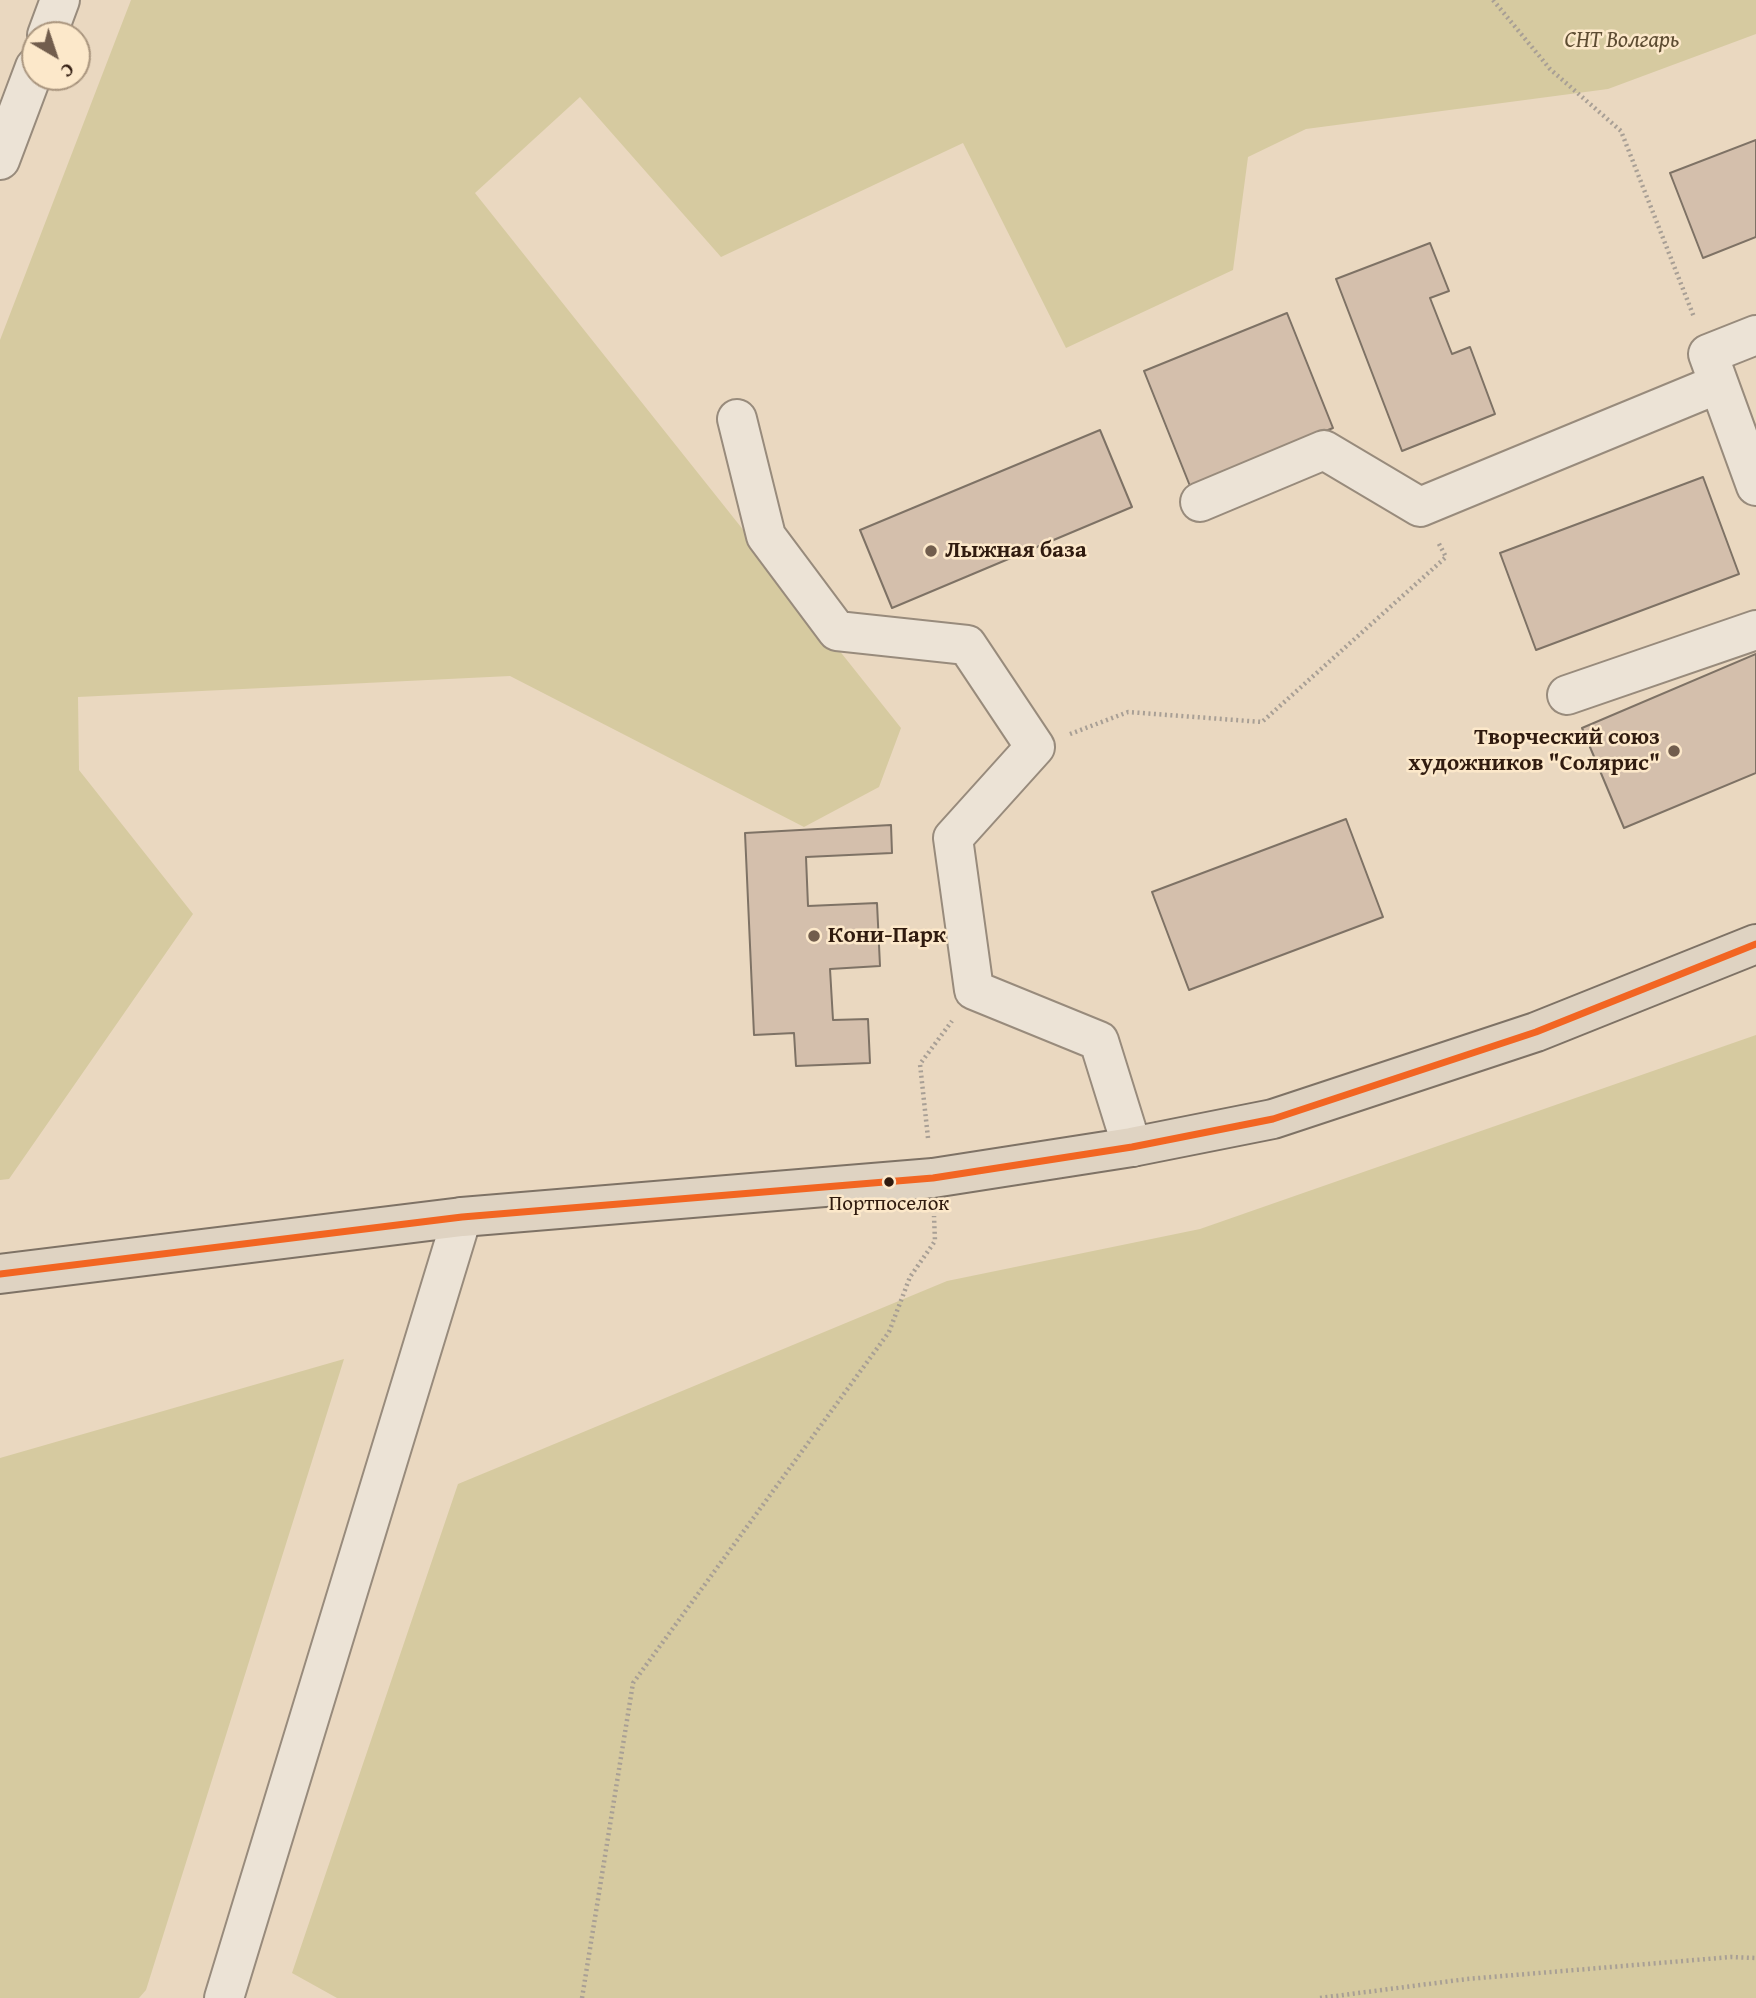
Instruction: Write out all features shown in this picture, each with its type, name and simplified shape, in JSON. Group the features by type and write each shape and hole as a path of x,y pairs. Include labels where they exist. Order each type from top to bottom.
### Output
{"main road":[{"path":"0,1274 462,1217 933,1178 1132,1147 1273,1119 1536,1032 1755,947"}],"street":[{"path":"52,21 60,0"},
{"path":"0,160 26,91"},
{"path":"1200,502 1324,450 1420,507 1713,369 1756,335"},
{"path":"1713,369 1756,486"},
{"path":"737,419 766,536 837,631 967,645 1035,747 953,838 974,990 1099,1041 1132,1147"},
{"path":"1567,695 1756,630"},
{"path":"224,1998 462,1217"}],"path":[{"path":"1493,0 1550,69 1621,131 1713,369"},
{"path":"1035,747 1128,712 1262,722 1446,557 1420,507"},
{"path":"582,1998 633,1684 888,1332 910,1277 935,1241 933,1178 920,1064 974,990"},
{"path":"1320,1998 1467,1979 1731,1957 1756,1958"}],"green space":[{"name":"СНТ Волгарь","path":"131,0 1756,0 1756,34 1608,89 1306,129 1248,157 1233,270 1066,348 963,143 721,257 580,97 475,193 901,728 879,787 804,827 510,676 78,697 79,770 193,914 9,1179 0,1180 0,340"},
{"path":"1756,1035 1756,1998 337,1998 292,1973 458,1484 947,1281 1200,1229"},
{"path":"344,1359 146,1990 139,1998 0,1998 0,1458"}],"building":[{"path":"1756,140 1756,237 1703,258 1670,173"},
{"path":"1430,243 1449,291 1430,298 1452,354 1470,347 1495,414 1402,451 1336,279"},
{"path":"1287,313 1333,428 1190,486 1144,371"},
{"path":"1100,430 1132,507 892,608 860,530"},
{"path":"1703,477 1739,574 1536,650 1500,553"},
{"name":"Творческий союз художников \"Солярис\"","path":"1756,654 1756,773 1624,828 1582,728"},
{"path":"1346,819 1383,917 1189,990 1152,892"},
{"name":"Кони-Парк","path":"891,825 892,853 806,857 808,906 877,903 880,966 830,969 833,1020 868,1019 870,1063 796,1066 794,1033 754,1035 745,833"}],"transit line":[{"path":"0,1274 462,1217 933,1178 1132,1147 1273,1119 1536,1032 1756,944"}],"place":[{"name":"Лыжная база","path":"931,551"},
{"name":"Творческий союз художников \"Солярис\"","path":"1674,751"},
{"name":"Кони-Парк","path":"814,936"},
{"name":"Портпоселок","path":"889,1182"}]}
